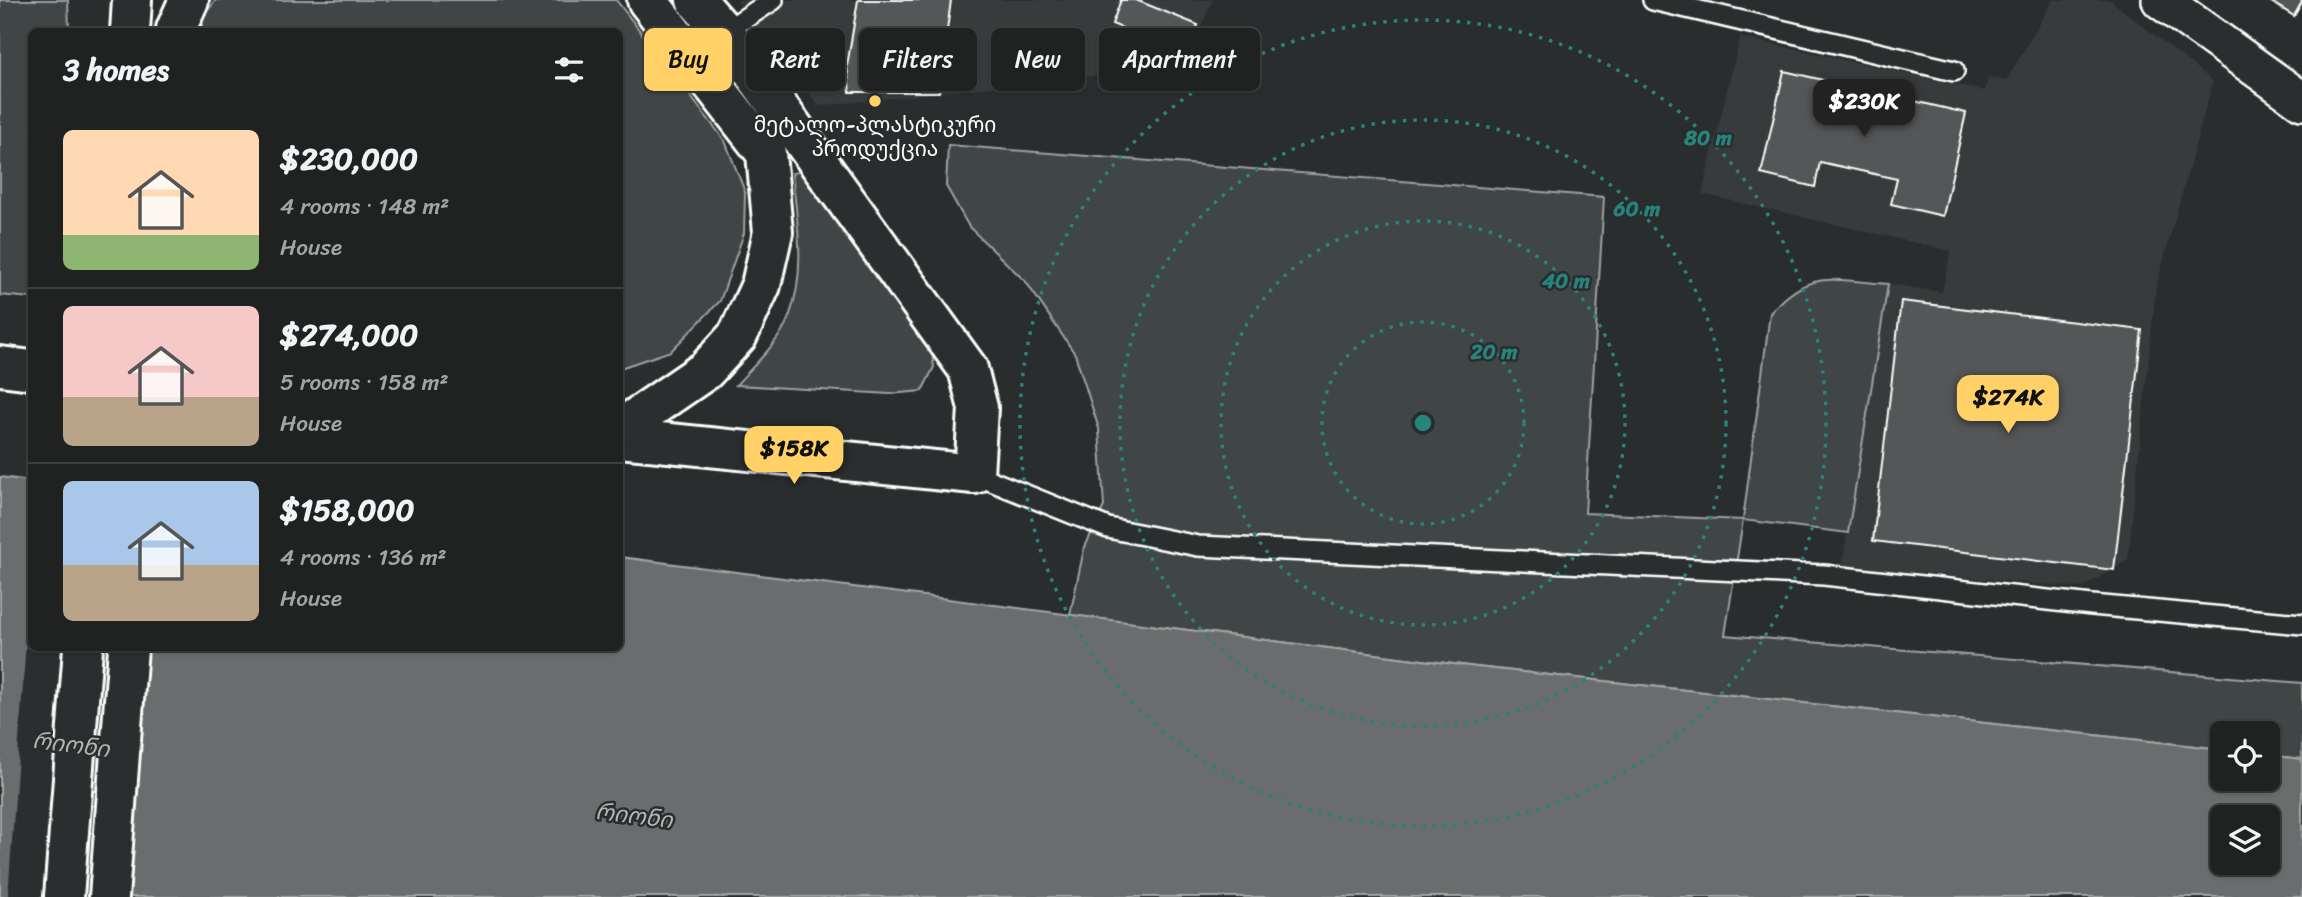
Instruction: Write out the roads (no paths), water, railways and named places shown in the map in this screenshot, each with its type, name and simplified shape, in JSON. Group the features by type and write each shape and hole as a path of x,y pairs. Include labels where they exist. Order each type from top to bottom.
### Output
{"main road":[{"path":"623,427 706,370 738,335 761,285 773,232 765,153 647,0"},
{"path":"696,0 720,28"},
{"path":"623,438 974,474 978,408 968,369 732,43"},
{"path":"0,366 28,370"},
{"path":"64,897 83,651"},
{"path":"109,897 128,651"}],"street":[{"path":"2161,0 2302,101"}],"lane":[{"path":"730,28 773,0"},
{"path":"1653,0 1954,71"},
{"path":"974,474 1108,528 1198,546 1824,575 2092,605 2302,624"}],"water":[{"name":"რიონი","path":"0,477 28,481 28,651 623,651 623,557 1477,667 2210,748 2210,791 2280,791 2280,756 2302,759 2302,897 0,897"}],"place":[{"name":"მეტალო-პლასტიკური პროდუქცია","path":"875,101"}]}
